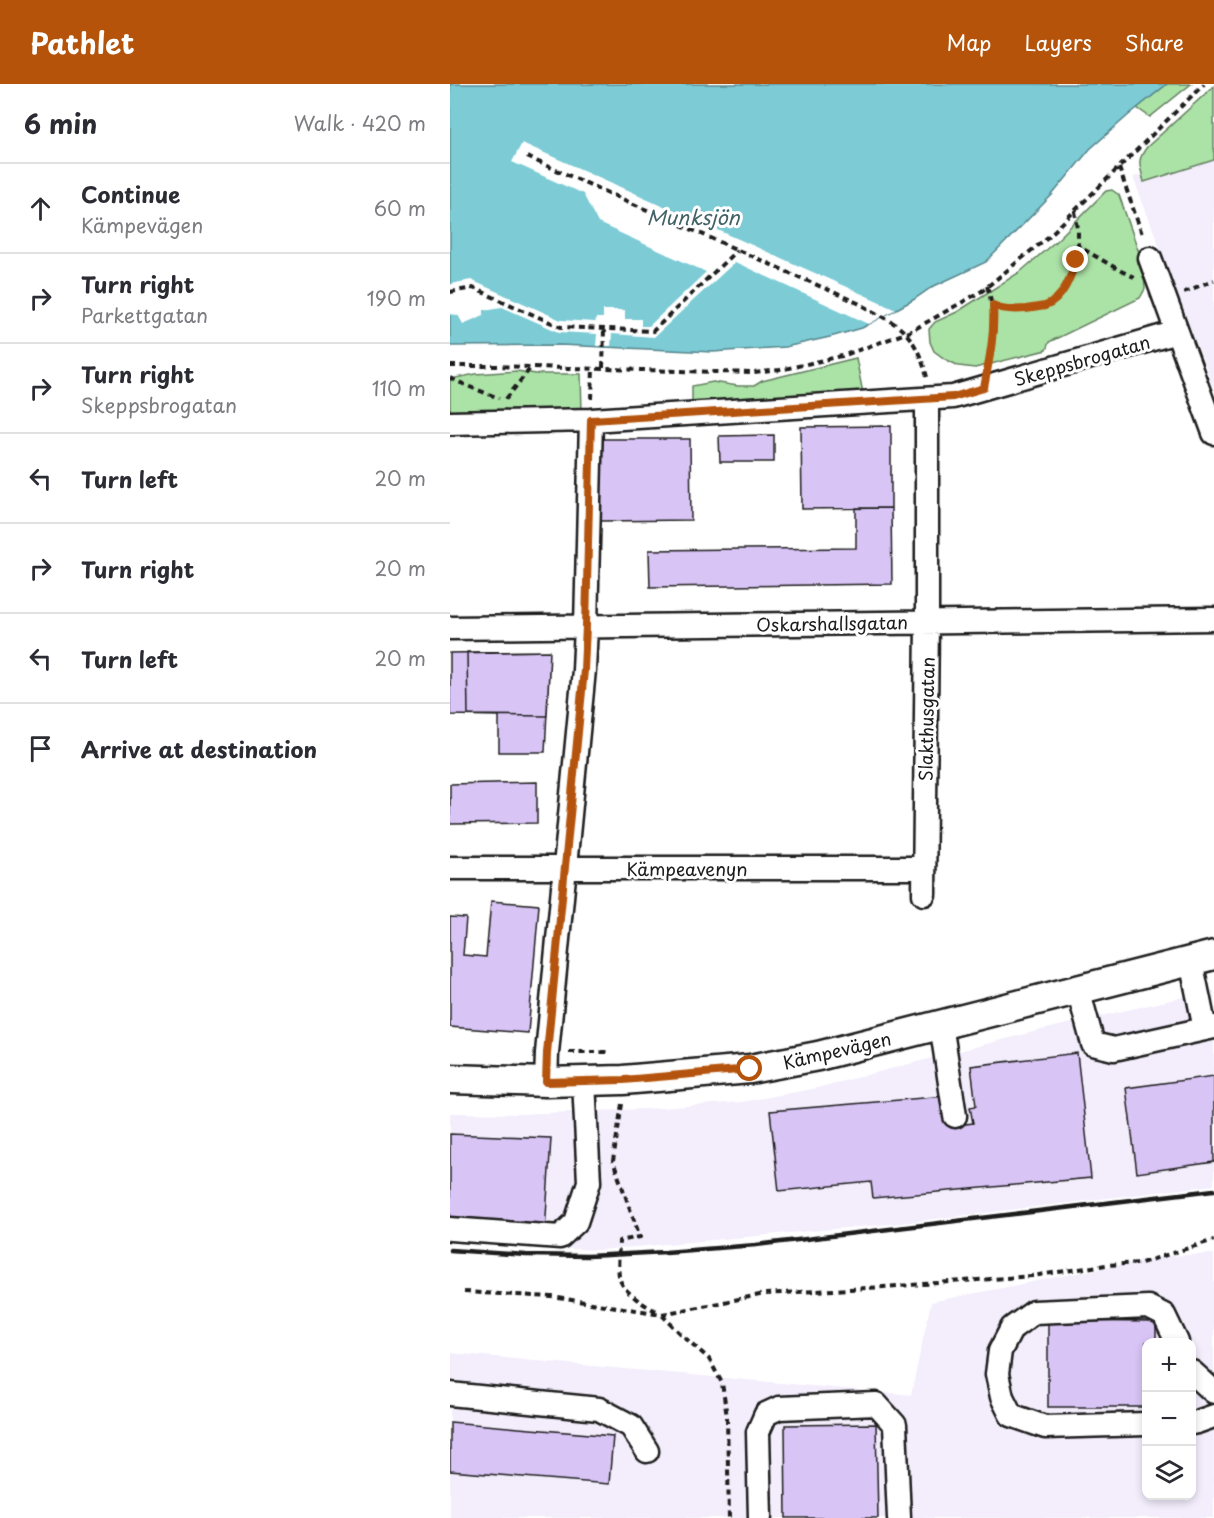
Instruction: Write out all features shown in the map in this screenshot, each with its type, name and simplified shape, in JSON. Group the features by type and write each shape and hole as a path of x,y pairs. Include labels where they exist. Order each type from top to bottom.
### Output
{"main road":[{"name":"Kämpevägen","path":"450,1079 546,1082 623,1080 750,1069 818,1056 1202,958"}],"street":[{"path":"1150,258 1214,433"},
{"name":"Skeppsbrogatan","path":"450,423 591,420 953,397 1177,332"},
{"name":"Slakthusgatan","path":"924,894 927,399"},
{"path":"546,1082 586,626 591,420"},
{"name":"Oskarshallsgatan","path":"450,628 1214,619"},
{"name":"Kämpeavenyn","path":"450,868 924,868"},
{"path":"1078,989 1093,1044 1114,1049 1210,1028 1202,958"},
{"path":"941,1024 956,1116"},
{"path":"450,1229 560,1237 576,1222 589,1182 584,1081"},
{"path":"1142,1424 1045,1427 1011,1415 1002,1397 997,1374 1000,1351 1012,1328 1034,1312 1148,1307 1164,1315 1175,1338"},
{"path":"1196,1376 1214,1392"},
{"path":"450,1394 600,1409 631,1426 647,1451"},
{"path":"760,1518 758,1432 766,1414 779,1408 876,1404 894,1425 899,1518"},
{"path":"1196,1422 1214,1416"}],"path":[{"path":"450,366 532,366 754,373 780,370 842,356 906,333 987,286 1049,236 1204,84"},
{"path":"527,158 858,303 893,322 906,333 919,352 927,377 927,399"},
{"path":"1119,168 1150,258"},
{"path":"993,305 1000,309 1017,310 1047,305 1058,297 1071,278 1078,246 1075,211"},
{"path":"1078,246 1121,272 1163,292 1214,280"},
{"path":"450,292 473,288 561,327 653,331 737,250"},
{"path":"984,388 994,323 993,305 987,286"},
{"path":"603,368 604,328"},
{"path":"450,378 504,400 532,366"},
{"path":"591,420 593,368"},
{"path":"547,1053 614,1052"},
{"path":"622,1104 613,1161 640,1237 619,1241 620,1280 630,1294 647,1307 662,1314 709,1359 722,1383 727,1417 729,1518"},
{"path":"464,1292 552,1297 662,1314 765,1294 1032,1276 1106,1265 1141,1263 1214,1240"}],"shaded area":[{"path":"1214,151 1214,389 1133,177"},
{"path":"1214,990 1214,1185 901,1223 600,1250 498,1246 450,1239 450,1113 519,1114 646,1109 742,1102 813,1089 1037,1031"},
{"path":"1214,1254 1214,1518 450,1518 450,1353 911,1395 931,1302 1164,1256"}],"green space":[{"path":"1167,84 1191,84 1150,117 1137,108"},
{"path":"1214,86 1214,160 1144,182 1140,160 1147,147"},
{"path":"1112,190 1119,195 1143,264 1145,289 1140,298 1049,342 1046,350 975,368 959,366 934,351 930,342 929,329 935,322 957,312 1020,272 1057,240 1106,191"},
{"path":"856,358 863,393 692,406 692,386 713,382 754,386 762,381"},
{"path":"517,371 536,374 581,374 582,413 450,414 450,379 476,374"}],"water":[{"name":"Munksjön","path":"450,84 1167,84 1090,149 1052,195 986,262 932,287 862,328 785,347 713,352 560,345 450,346"}],"pier":[{"path":"522,143 896,309 869,324 735,262 654,337 612,334 611,346 596,346 597,334 559,332 502,307 484,310 484,315 463,324 458,315 450,314 450,284 471,280 561,320 595,322 596,318 603,318 603,310 625,310 625,319 641,319 641,326 649,326 706,272 598,223 583,194 512,162"}],"building":[{"path":"891,426 891,508 802,509 801,427"},
{"path":"774,435 774,462 720,462 719,436"},
{"path":"601,439 690,439 691,520 601,521"},
{"path":"856,508 891,508 892,584 650,587 649,550 856,548"},
{"path":"550,651 545,752 499,752 499,716 450,715 450,653"},
{"path":"550,651 547,716 468,715 467,652"},
{"path":"537,782 537,823 450,824 450,784"},
{"path":"491,901 539,905 528,1033 450,1027 450,917 466,918 463,955 486,957"},
{"path":"1077,1053 1091,1178 873,1198 871,1182 779,1191 770,1111 946,1096 950,1126 973,1123 970,1107 976,1106 971,1066"},
{"path":"1214,1076 1214,1162 1137,1173 1126,1088"},
{"path":"450,1134 551,1138 545,1232 450,1225"},
{"path":"1048,1321 1156,1322 1156,1338 1142,1338 1142,1407 1048,1407"},
{"path":"450,1422 613,1436 609,1484 450,1471"},
{"path":"876,1424 878,1518 786,1518 785,1425"}],"railway":[{"path":"450,1250 588,1256 756,1245 1214,1190"}],"route":[{"path":"750,1069 623,1080 546,1082 584,670 591,420 953,397 984,388 993,338 993,305 1000,309 1017,310 1047,305 1058,297 1071,278 1076,260"}]}
